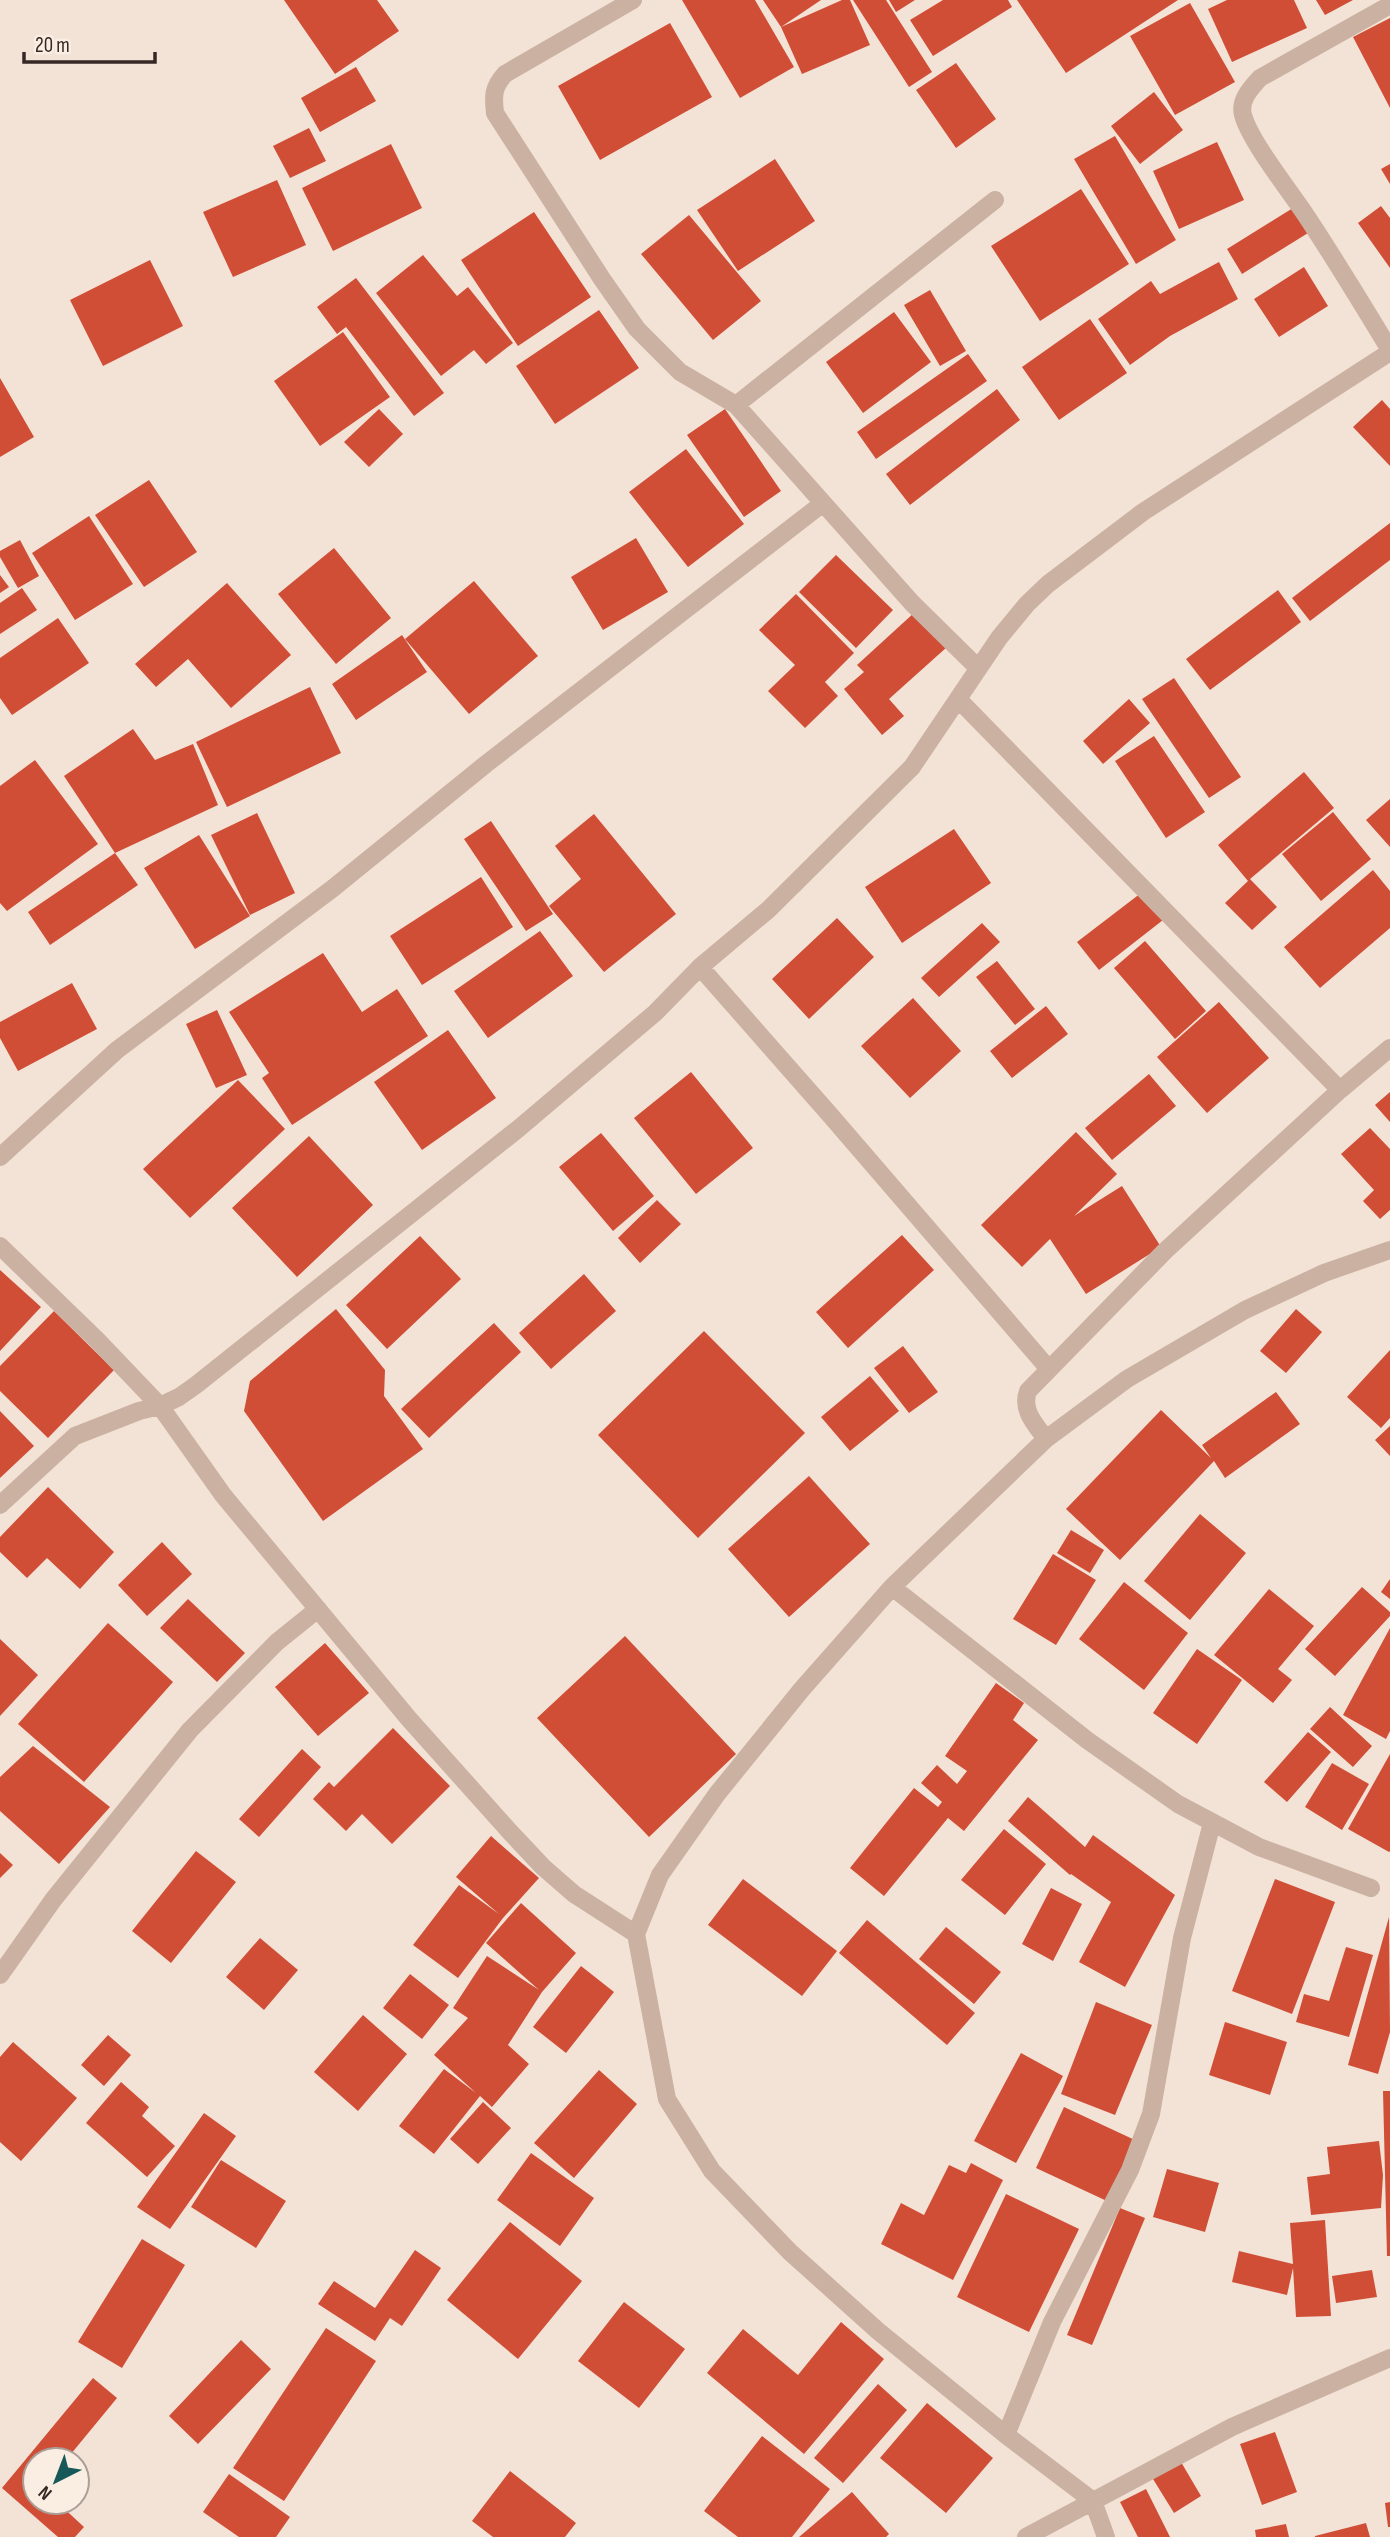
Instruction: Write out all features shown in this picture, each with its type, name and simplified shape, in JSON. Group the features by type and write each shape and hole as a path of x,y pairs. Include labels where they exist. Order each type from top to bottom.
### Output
{"street":[{"path":"633,0 505,74 496,83 493,95 495,113 601,279 637,329 680,372 736,405 912,603 978,668"},
{"path":"0,1505 75,1436 139,1410 160,1406 196,1385 517,1129 654,1013 700,967 768,910 912,767 978,668 1027,604 1059,575 1143,512 1390,351 1334,258 1264,153 1243,114 1243,104 1248,92 1260,78 1390,5"},
{"path":"736,405 995,200"},
{"path":"0,1157 117,1050 332,889 486,764 822,504"},
{"path":"958,699 1340,1090"},
{"path":"700,967 1048,1368"},
{"path":"1046,1439 1032,1420 1025,1400 1028,1391 1048,1368 1105,1315 1165,1251 1340,1090 1390,1048"},
{"path":"0,1247 97,1340 160,1406 223,1495 419,1729 543,1867 574,1894 636,1934"},
{"path":"1106,2537 1093,2501 1006,2435 878,2331 790,2252 712,2171 667,2099 636,1934 660,1875 717,1794 802,1689 892,1587 1046,1439 1127,1379 1245,1310 1324,1273 1390,1250"},
{"path":"892,1587 1087,1740 1178,1804 1259,1847 1370,1888"},
{"path":"0,1975 53,1900 190,1730 277,1642 318,1609"},
{"path":"1006,2435 1052,2322 1130,2170 1148,2124 1182,1938 1212,1823"},
{"path":"1026,2537 1232,2427 1390,2358"}],"building":[{"path":"284,0 377,0 399,31 335,74"},
{"path":"682,0 755,0 794,67 740,98"},
{"path":"763,0 821,0 781,27"},
{"path":"842,0 850,0 870,45 802,74 781,27"},
{"path":"853,0 886,0 932,72 909,87"},
{"path":"889,0 915,0 896,12"},
{"path":"943,0 1008,0 1012,7 933,56 910,20"},
{"path":"1017,0 1178,0 1066,73"},
{"path":"1227,0 1294,0 1307,28 1232,62 1208,9"},
{"path":"1316,0 1353,0 1325,15"},
{"path":"1190,3 1235,82 1175,115 1130,36"},
{"path":"1390,18 1390,108 1353,37"},
{"path":"670,23 712,97 600,160 558,86"},
{"path":"956,63 996,119 956,148 916,90"},
{"path":"356,67 376,101 320,132 301,98"},
{"path":"1154,92 1183,130 1140,164 1111,126"},
{"path":"309,128 326,161 290,178 273,146"},
{"path":"1115,136 1176,240 1136,264 1074,159"},
{"path":"1217,142 1244,200 1179,229 1153,171"},
{"path":"391,144 422,208 333,251 302,188"},
{"path":"775,159 815,221 738,271 697,210"},
{"path":"1390,164 1390,184 1381,169"},
{"path":"277,180 306,245 233,277 203,212"},
{"path":"1081,189 1129,264 1040,321 991,246"},
{"path":"1381,206 1390,218 1390,268 1358,223"},
{"path":"1293,208 1308,233 1242,274 1227,249"},
{"path":"534,212 591,297 518,346 461,260"},
{"path":"689,215 761,301 713,340 641,254"},
{"path":"423,255 457,296 468,287 513,343 486,364 474,350 441,376 376,293"},
{"path":"150,260 183,326 103,366 70,300"},
{"path":"1219,262 1238,299 1170,336 1130,365 1098,319 1151,281 1160,294"},
{"path":"1304,267 1328,306 1279,337 1254,299"},
{"path":"356,278 444,393 414,416 346,327 337,334 317,307"},
{"path":"930,290 966,351 940,366 904,305"},
{"path":"599,310 639,368 555,424 516,366"},
{"path":"894,312 931,362 863,413 826,362"},
{"path":"1090,319 1127,373 1059,420 1022,367"},
{"path":"343,332 390,397 320,446 274,381"},
{"path":"968,354 987,381 876,459 857,432"},
{"path":"0,378 34,437 0,457"},
{"path":"997,389 1020,420 910,505 886,474"},
{"path":"1382,400 1390,409 1390,466 1353,427"},
{"path":"379,409 403,434 369,467 344,442"},
{"path":"725,409 781,491 744,517 687,435"},
{"path":"686,449 744,524 688,567 629,492"},
{"path":"149,480 197,552 144,587 95,515"},
{"path":"89,516 133,584 75,620 32,553"},
{"path":"1390,523 1390,560 1310,621 1292,598"},
{"path":"636,538 668,592 603,630 571,577"},
{"path":"20,540 39,576 18,588 0,557 0,551"},
{"path":"334,548 391,618 336,664 278,594"},
{"path":"836,555 893,610 856,648 799,592"},
{"path":"0,575 9,587 0,593"},
{"path":"474,581 538,656 469,714 405,639"},
{"path":"227,583 291,655 231,708 188,659 156,687 135,664"},
{"path":"22,588 37,610 0,634 0,603"},
{"path":"1278,590 1301,622 1210,690 1186,659"},
{"path":"796,594 854,653 825,682 838,696 805,728 768,691 795,665 759,630"},
{"path":"915,612 947,647 889,699 904,716 882,735 844,689 864,672 857,665"},
{"path":"58,618 89,663 12,715 0,698 0,658"},
{"path":"402,635 427,672 356,720 332,684"},
{"path":"1174,678 1241,777 1209,798 1142,699"},
{"path":"310,687 341,753 227,807 196,742"},
{"path":"1129,699 1150,723 1103,764 1083,741"},
{"path":"133,729 155,760 193,744 218,805 115,853 64,776"},
{"path":"1154,736 1205,812 1166,838 1115,761"},
{"path":"35,760 98,844 7,911 0,903 0,786"},
{"path":"1304,772 1334,808 1250,879 1277,907 1252,930 1225,903 1248,881 1218,845"},
{"path":"1390,799 1390,847 1366,820"},
{"path":"1333,812 1371,859 1321,901 1282,854"},
{"path":"257,813 295,893 250,915 211,835"},
{"path":"594,814 676,914 604,972 549,906 581,879 555,846"},
{"path":"491,821 553,914 526,931 464,839"},
{"path":"954,829 991,883 902,943 865,887"},
{"path":"199,835 250,916 195,949 144,868"},
{"path":"115,853 138,885 50,945 28,912"},
{"path":"1373,870 1390,891 1390,928 1320,988 1284,947"},
{"path":"481,877 513,927 422,985 390,936"},
{"path":"1141,893 1163,920 1099,970 1077,942"},
{"path":"837,918 874,957 809,1019 772,979"},
{"path":"982,923 1000,942 939,997 921,978"},
{"path":"540,931 573,976 488,1038 454,991"},
{"path":"1145,941 1206,1011 1175,1039 1114,968"},
{"path":"323,953 362,1012 397,989 428,1036 292,1125 262,1078 269,1073 229,1012"},
{"path":"997,961 1035,1009 1015,1025 976,977"},
{"path":"72,983 97,1029 18,1071 0,1038 0,1022"},
{"path":"913,998 961,1051 910,1098 861,1046"},
{"path":"1219,1002 1269,1058 1207,1113 1157,1057"},
{"path":"1046,1006 1068,1034 1012,1078 990,1051"},
{"path":"217,1010 247,1075 216,1088 186,1024"},
{"path":"448,1030 496,1098 422,1150 374,1082"},
{"path":"691,1072 753,1148 696,1194 634,1118"},
{"path":"1149,1074 1176,1106 1112,1160 1085,1128"},
{"path":"238,1080 285,1129 190,1218 143,1169"},
{"path":"1390,1092 1390,1122 1375,1105"},
{"path":"1370,1128 1390,1149 1390,1210 1380,1219 1363,1201 1374,1190 1341,1154"},
{"path":"1076,1132 1117,1174 1074,1216 1122,1186 1161,1247 1086,1294 1050,1239 1022,1267 981,1225"},
{"path":"601,1133 654,1196 613,1231 559,1167"},
{"path":"309,1136 373,1205 297,1277 232,1208"},
{"path":"657,1200 681,1224 640,1263 618,1238"},
{"path":"902,1235 934,1270 848,1348 816,1312"},
{"path":"420,1236 461,1279 387,1349 346,1305"},
{"path":"0,1270 41,1307 0,1351"},
{"path":"584,1274 616,1311 551,1369 519,1333"},
{"path":"336,1309 385,1370 384,1396 423,1449 323,1521 244,1411 250,1381"},
{"path":"1296,1309 1322,1332 1286,1373 1260,1351"},
{"path":"54,1311 114,1370 48,1438 0,1391 0,1366"},
{"path":"494,1323 521,1352 429,1438 401,1409"},
{"path":"704,1331 805,1433 698,1538 598,1435"},
{"path":"903,1346 938,1392 909,1413 874,1368"},
{"path":"1390,1350 1390,1418 1381,1428 1347,1397"},
{"path":"870,1376 899,1411 850,1451 821,1417"},
{"path":"1276,1392 1300,1424 1225,1478 1214,1461 1120,1560 1066,1509 1161,1410 1211,1458 1202,1445"},
{"path":"0,1411 34,1446 0,1478"},
{"path":"1390,1426 1390,1456 1375,1440"},
{"path":"809,1476 870,1544 789,1617 728,1549"},
{"path":"48,1487 114,1552 80,1589 47,1558 27,1578 0,1552 0,1537"},
{"path":"1200,1514 1246,1553 1190,1620 1144,1581"},
{"path":"1071,1530 1104,1550 1090,1573 1057,1553"},
{"path":"162,1542 192,1574 147,1616 118,1585"},
{"path":"1053,1554 1096,1580 1056,1645 1013,1619"},
{"path":"1390,1579 1390,1599 1381,1592"},
{"path":"1124,1582 1188,1633 1144,1690 1079,1639"},
{"path":"1362,1587 1390,1612 1390,1616 1335,1676 1305,1649"},
{"path":"1269,1589 1314,1626 1278,1669 1292,1680 1273,1703 1214,1655"},
{"path":"188,1599 245,1653 217,1682 160,1628"},
{"path":"108,1623 173,1682 84,1782 18,1724"},
{"path":"1390,1628 1390,1731 1386,1739 1343,1715"},
{"path":"625,1636 736,1754 649,1837 537,1718"},
{"path":"0,1639 38,1675 0,1716"},
{"path":"325,1643 369,1693 318,1736 275,1687"},
{"path":"1197,1649 1242,1680 1197,1744 1153,1713"},
{"path":"996,1683 1024,1703 1013,1720 1038,1740 964,1831 948,1818 884,1896 850,1868 914,1788 938,1807 942,1802 921,1783 937,1765 957,1784 967,1771 945,1756"},
{"path":"1330,1707 1372,1746 1353,1767 1310,1729"},
{"path":"393,1728 450,1786 392,1844 362,1814 346,1831 313,1799 329,1782 334,1787"},
{"path":"1308,1732 1331,1752 1287,1802 1264,1782"},
{"path":"33,1746 110,1807 59,1864 0,1811 0,1777"},
{"path":"302,1749 321,1767 259,1837 239,1819"},
{"path":"1390,1754 1390,1851 1389,1852 1348,1829"},
{"path":"1332,1763 1369,1784 1342,1830 1305,1807"},
{"path":"1028,1797 1085,1847 1093,1835 1175,1895 1125,1987 1079,1962 1111,1902 1070,1875 1008,1821"},
{"path":"1004,1829 1046,1864 1005,1915 961,1880"},
{"path":"491,1836 539,1878 503,1918 458,1978 413,1945 459,1885 499,1914 456,1877"},
{"path":"196,1851 236,1882 171,1963 132,1931"},
{"path":"0,1853 13,1865 0,1878"},
{"path":"743,1879 837,1951 802,1996 708,1925"},
{"path":"1275,1879 1335,1902 1292,2014 1232,1991"},
{"path":"1051,1888 1082,1904 1053,1961 1022,1944"},
{"path":"521,1903 576,1953 542,1992 508,2045 529,2064 492,2107 480,2096 434,2154 399,2126 444,2069 476,2093 434,2055 468,2018 453,2008 487,1956 539,1990 486,1943"},
{"path":"1389,1917 1390,2032 1378,2074 1348,2065"},
{"path":"867,1920 975,2013 947,2045 839,1953"},
{"path":"946,1927 1001,1972 974,2004 919,1959"},
{"path":"260,1938 298,1970 264,2010 226,1977"},
{"path":"1346,1947 1373,1955 1349,2037 1296,2022 1304,1994 1329,2001"},
{"path":"581,1966 614,1992 566,2053 533,2027"},
{"path":"410,1974 449,2005 422,2039 383,2008"},
{"path":"1096,2002 1152,2025 1115,2115 1061,2094"},
{"path":"363,2015 407,2054 358,2111 314,2072"},
{"path":"1225,2022 1287,2042 1270,2095 1209,2075"},
{"path":"108,2035 131,2055 104,2086 81,2065"},
{"path":"13,2042 77,2098 21,2161 0,2142 0,2057"},
{"path":"1021,2053 1063,2076 1016,2163 974,2141"},
{"path":"599,2070 637,2104 574,2178 534,2143"},
{"path":"121,2082 149,2107 142,2116 175,2146 147,2177 86,2123"},
{"path":"1383,2091 1390,2091 1390,2256 1387,2256"},
{"path":"483,2102 511,2128 478,2164 450,2139"},
{"path":"1064,2107 1137,2141 1109,2202 1036,2168"},
{"path":"204,2113 236,2136 170,2229 137,2207"},
{"path":"1379,2141 1383,2175 1381,2208 1311,2215 1307,2177 1330,2174 1327,2147"},
{"path":"531,2153 594,2198 560,2246 497,2200"},
{"path":"221,2160 286,2201 256,2248 191,2207"},
{"path":"971,2163 1003,2180 953,2280 881,2244 901,2203 924,2215 949,2165 966,2173"},
{"path":"1167,2169 1219,2183 1205,2232 1153,2217"},
{"path":"1006,2194 1079,2229 1029,2332 957,2297"},
{"path":"1120,2208 1145,2218 1092,2345 1067,2335"},
{"path":"1325,2220 1331,2316 1296,2317 1293,2268 1287,2295 1232,2282 1239,2251 1293,2264 1290,2223"},
{"path":"510,2222 582,2281 518,2359 447,2300"},
{"path":"142,2239 185,2265 122,2368 78,2342"},
{"path":"415,2250 441,2268 402,2326 390,2318 375,2341 318,2304 334,2281 375,2308"},
{"path":"1372,2270 1377,2297 1336,2303 1332,2276"},
{"path":"624,2302 685,2349 639,2408 578,2361"},
{"path":"841,2322 884,2359 804,2454 707,2373 743,2329 798,2375"},
{"path":"326,2328 376,2361 284,2501 233,2468"},
{"path":"241,2340 271,2369 198,2444 169,2416"},
{"path":"93,2378 117,2398 78,2446 37,2446"},
{"path":"878,2384 907,2410 843,2483 814,2458"},
{"path":"927,2403 993,2458 946,2513 880,2458"},
{"path":"1275,2432 1297,2492 1262,2505 1240,2444"},
{"path":"762,2436 830,2489 792,2537 738,2537 704,2511"},
{"path":"1181,2462 1201,2496 1174,2513 1153,2479"},
{"path":"21,2465 21,2505 2,2488"},
{"path":"510,2471 576,2523 565,2537 493,2537 472,2521"},
{"path":"229,2474 290,2517 276,2537 239,2537 203,2512"},
{"path":"1146,2489 1170,2537 1138,2537 1120,2502"},
{"path":"852,2492 889,2534 886,2537 799,2537"},
{"path":"1390,2502 1390,2527 1388,2527 1385,2503"},
{"path":"34,2516 72,2516 84,2527 75,2537 58,2537"},
{"path":"1366,2523 1370,2537 1315,2537 1315,2536"},
{"path":"1286,2524 1289,2537 1256,2537 1255,2530"}]}
